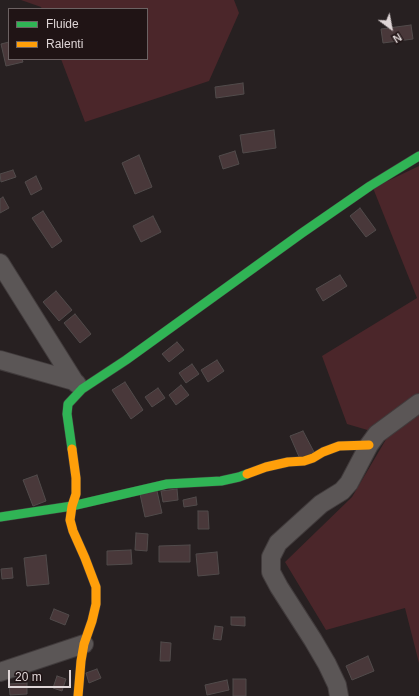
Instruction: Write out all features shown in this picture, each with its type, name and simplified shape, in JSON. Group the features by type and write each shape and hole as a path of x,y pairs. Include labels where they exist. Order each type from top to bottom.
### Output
{"street":[{"path":"78,696 84,644 96,604 96,587 70,520 76,494 76,478 67,414 68,404 78,385 126,360 302,232 370,186 419,156"},
{"path":"0,263 78,385"},
{"path":"0,360 78,385"},
{"path":"339,696 337,685 327,664 271,572 271,557 278,543 321,504 342,491 349,483 369,445 377,434 419,403"},
{"path":"0,517 72,506 167,484 221,481 240,477 266,467 288,462 304,461 340,446 369,445"},
{"path":"0,672 84,644"}],"shaded area":[{"path":"21,0 234,0 239,13 209,81 85,122 61,60 148,60 148,8 41,7"},
{"path":"419,166 419,663 405,608 326,630 285,562 352,497 388,436 347,424 322,356 417,298 373,188"}],"building":[{"path":"411,25 413,39 383,43 381,29"},
{"path":"8,42 8,60 22,60 23,62 6,66 1,44"},
{"path":"243,83 244,94 216,98 215,87"},
{"path":"274,130 276,148 243,153 240,135"},
{"path":"235,151 239,164 223,169 219,156"},
{"path":"139,155 152,187 135,194 122,163"},
{"path":"13,170 16,177 1,182 0,174"},
{"path":"36,176 42,189 31,195 25,182"},
{"path":"3,197 9,208 0,213 0,199"},
{"path":"360,208 376,230 366,237 350,216"},
{"path":"43,211 62,241 52,248 32,218"},
{"path":"153,216 161,232 141,242 133,226"},
{"path":"340,275 347,286 323,301 316,289"},
{"path":"56,291 72,310 59,321 43,302"},
{"path":"75,314 91,334 80,343 64,323"},
{"path":"177,342 184,350 169,362 162,354"},
{"path":"217,360 224,371 208,382 201,370"},
{"path":"192,364 199,374 186,383 179,373"},
{"path":"125,382 143,410 131,419 112,390"},
{"path":"181,385 189,395 176,405 169,395"},
{"path":"158,388 165,398 152,407 145,397"},
{"path":"303,431 314,452 300,459 290,436"},
{"path":"37,475 46,501 33,506 23,480"},
{"path":"177,489 178,500 163,502 161,491"},
{"path":"157,491 162,513 145,517 140,494"},
{"path":"196,497 197,505 184,507 183,500"},
{"path":"198,511 208,511 209,529 198,529"},
{"path":"136,533 148,534 147,551 135,550"},
{"path":"190,545 190,562 159,562 159,546"},
{"path":"131,550 132,564 107,565 107,551"},
{"path":"217,552 219,574 198,576 196,554"},
{"path":"46,555 49,584 27,586 24,558"},
{"path":"12,568 13,578 2,579 1,569"},
{"path":"54,609 69,615 65,625 50,619"},
{"path":"231,617 245,617 245,626 231,625"},
{"path":"215,626 223,627 221,640 213,639"},
{"path":"161,642 171,643 170,661 160,661"},
{"path":"368,656 374,671 352,680 346,666"},
{"path":"97,669 101,678 89,683 86,673"},
{"path":"57,676 66,679 62,691 53,688"},
{"path":"233,679 246,679 246,696 233,696"},
{"path":"227,680 229,690 207,695 205,685"},
{"path":"27,683 27,694 10,695 9,684"}],"traffic: fast":[{"path":"72,449 67,414 68,404 82,389 126,360 302,233 370,186 419,156"},
{"path":"0,517 72,506 167,484 221,481 247,474"}],"traffic: slow":[{"path":"247,474 266,467 288,462 304,461 339,446 369,445"},
{"path":"72,449 76,478 76,494 70,520 96,587 96,604 84,644 78,696"}]}
